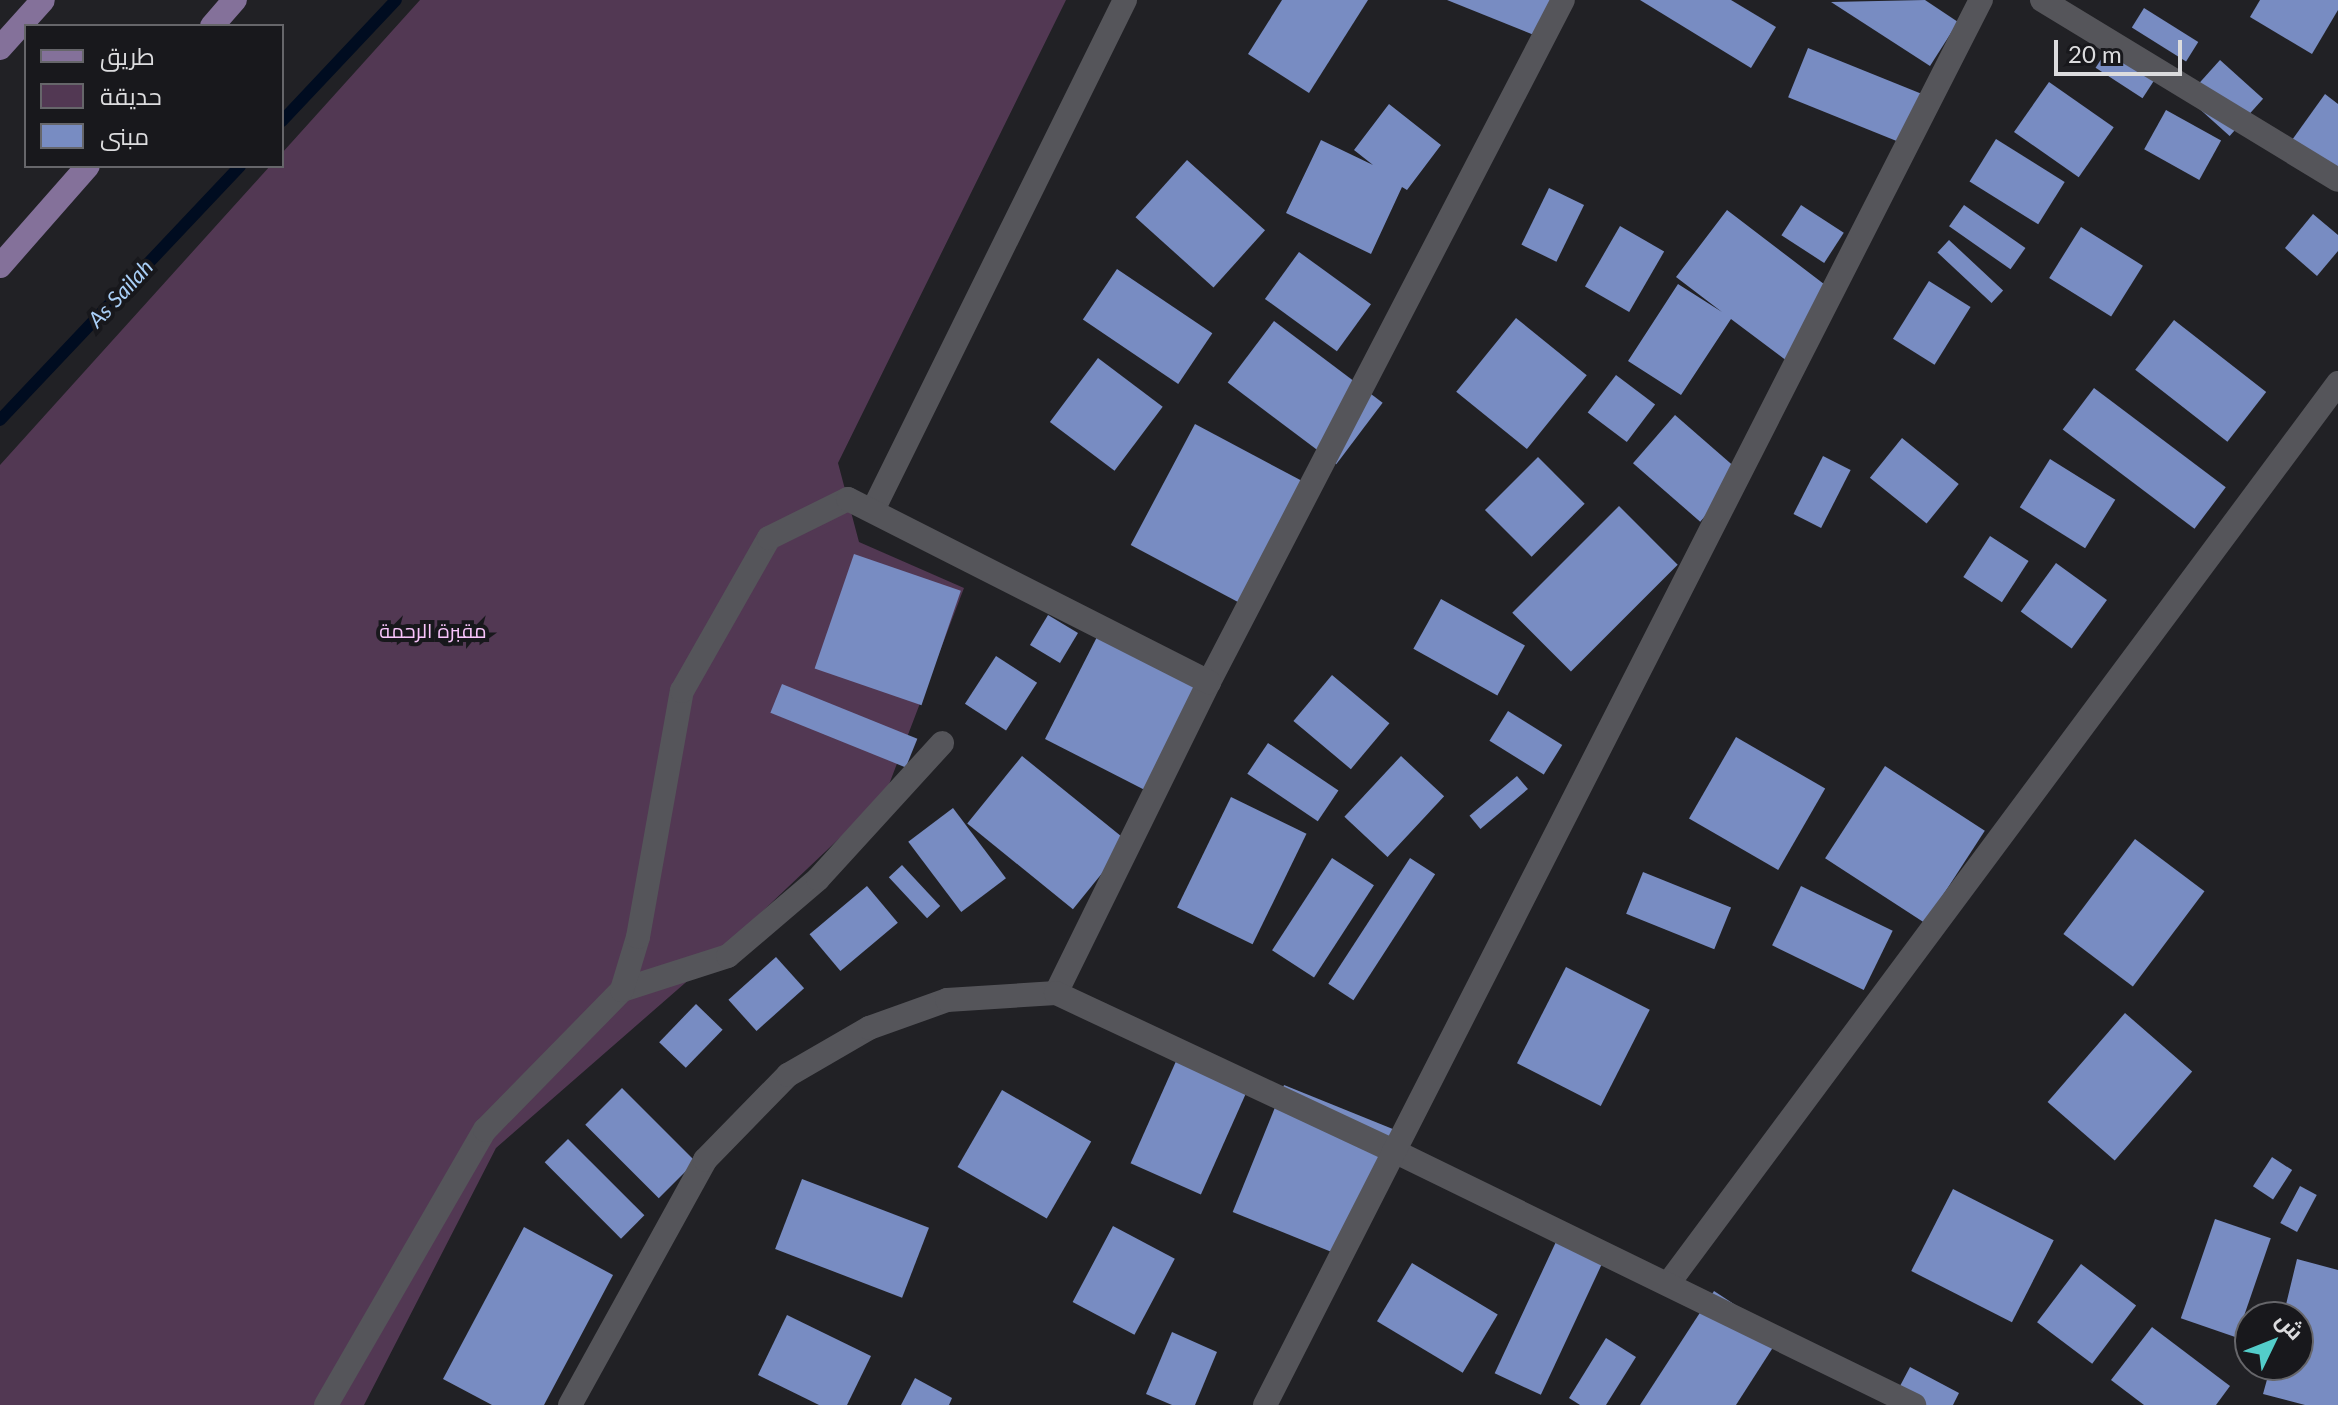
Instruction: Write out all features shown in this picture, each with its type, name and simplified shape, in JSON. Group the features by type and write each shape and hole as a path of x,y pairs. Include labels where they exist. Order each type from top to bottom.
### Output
{"main road":[{"path":"0,48 43,0"},
{"path":"214,24 235,0"},
{"path":"0,266 86,168"}],"street":[{"path":"873,510 1125,0"},
{"path":"1056,993 1209,682 1563,0"},
{"path":"1265,1405 1981,0"},
{"path":"2042,0 2338,180"},
{"path":"1668,1284 2338,383"},
{"path":"326,1405 485,1130 622,990 638,937 682,691 769,538 848,499 1209,682"},
{"path":"622,990 728,956 818,879 942,743"},
{"path":"570,1405 705,1160 788,1075 869,1028 947,1000 1056,993 1394,1151 1914,1405"}],"green space":[{"name":"مقبرة الرحمة","path":"420,0 1066,0 838,463 859,542 964,588 885,795 708,963 496,1148 364,1405 0,1405 0,465 268,168 284,168 284,151"}],"building":[{"path":"1282,0 1368,0 1309,93 1248,54"},
{"path":"1447,0 1554,0 1539,37"},
{"path":"1640,0 1731,0 1776,27 1751,68"},
{"path":"1925,0 1958,22 1930,66 1831,2"},
{"path":"2260,0 2338,0 2338,10 2312,54 2250,17"},
{"path":"2144,8 2198,42 2186,61 2132,28"},
{"path":"2113,41 2160,71 2143,98 2096,68"},
{"path":"1808,48 1929,97 1910,146 1788,97"},
{"path":"2220,60 2263,99 2230,136 2187,97"},
{"path":"2049,82 2114,127 2079,177 2014,132"},
{"path":"2325,94 2338,104 2338,184 2287,147"},
{"path":"1389,104 1441,145 1407,190 1402,187 1371,254 1286,213 1321,140 1373,165 1354,150"},
{"path":"2166,110 2221,141 2199,180 2144,149"},
{"path":"1996,139 2065,182 2038,224 1970,181"},
{"path":"1187,160 1265,230 1214,287 1135,217"},
{"path":"1549,188 1584,205 1556,262 1521,245"},
{"path":"1801,205 1844,233 1824,263 1781,235"},
{"path":"1964,205 2025,248 2011,269 1949,226"},
{"path":"1727,210 1837,294 1787,361 1731,319 1681,395 1628,361 1678,284 1722,312 1676,277"},
{"path":"2313,214 2338,235 2338,251 2317,276 2285,248"},
{"path":"1620,226 1664,251 1629,312 1585,287"},
{"path":"2081,227 2143,266 2111,317 2049,278"},
{"path":"1949,240 2003,290 1992,303 1937,252"},
{"path":"1299,252 1371,304 1337,351 1265,299"},
{"path":"1117,269 1212,333 1178,384 1083,320"},
{"path":"1929,281 1971,307 1935,365 1893,339"},
{"path":"1516,318 1587,375 1527,449 1456,392"},
{"path":"2174,320 2266,392 2227,442 2135,370"},
{"path":"1274,321 1383,403 1336,464 1228,382"},
{"path":"1098,358 1163,407 1115,471 1050,422"},
{"path":"1616,375 1655,404 1627,442 1588,413"},
{"path":"2094,388 2226,487 2194,529 2063,430"},
{"path":"1675,415 1742,473 1700,522 1633,463"},
{"path":"1195,424 1317,489 1253,610 1131,545"},
{"path":"1902,438 1959,484 1927,524 1870,478"},
{"path":"1823,456 1851,470 1821,528 1793,514"},
{"path":"1538,457 1585,504 1532,557 1485,510"},
{"path":"2050,459 2115,500 2085,548 2020,507"},
{"path":"1619,506 1678,565 1571,671 1512,613"},
{"path":"1990,536 2029,561 2002,602 1963,577"},
{"path":"854,554 961,591 921,705 815,668"},
{"path":"2056,563 2107,600 2072,649 2021,612"},
{"path":"1441,599 1525,646 1497,695 1413,649"},
{"path":"1048,615 1078,633 1060,663 1030,645"},
{"path":"1099,633 1199,684 1145,790 1045,739"},
{"path":"996,656 1037,683 1006,730 965,704"},
{"path":"1332,675 1389,723 1351,769 1293,721"},
{"path":"782,684 917,739 906,767 770,713"},
{"path":"1508,711 1562,745 1544,775 1489,741"},
{"path":"1736,737 1825,788 1778,870 1689,818"},
{"path":"1268,743 1338,791 1318,821 1247,774"},
{"path":"1022,756 1128,842 1073,909 967,824"},
{"path":"1401,756 1444,796 1388,857 1344,817"},
{"path":"1885,766 1985,831 1925,923 1825,858"},
{"path":"1517,776 1528,789 1480,829 1470,816"},
{"path":"1231,797 1306,834 1253,944 1177,908"},
{"path":"953,808 1006,878 961,912 908,842"},
{"path":"2135,839 2204,891 2133,986 2063,934"},
{"path":"1332,858 1374,885 1314,977 1272,950"},
{"path":"1410,858 1435,874 1353,1000 1328,984"},
{"path":"902,865 940,906 927,918 889,877"},
{"path":"1643,872 1731,908 1714,949 1626,914"},
{"path":"867,886 898,923 840,971 810,934"},
{"path":"1801,886 1893,931 1864,990 1772,945"},
{"path":"776,957 804,988 757,1031 728,1000"},
{"path":"1566,967 1650,1010 1601,1106 1517,1063"},
{"path":"696,1004 723,1030 686,1068 659,1042"},
{"path":"2125,1013 2192,1071 2115,1160 2048,1102"},
{"path":"1181,1050 1251,1081 1201,1195 1131,1163"},
{"path":"1284,1085 1401,1132 1350,1259 1233,1212"},
{"path":"622,1088 696,1162 659,1198 585,1125"},
{"path":"1002,1090 1091,1142 1047,1219 958,1167"},
{"path":"568,1139 644,1215 621,1239 545,1162"},
{"path":"2272,1157 2292,1170 2273,1199 2253,1186"},
{"path":"802,1179 929,1228 902,1298 775,1249"},
{"path":"2300,1186 2317,1195 2297,1232 2280,1223"},
{"path":"1953,1189 2054,1240 2012,1322 1911,1271"},
{"path":"2215,1219 2271,1238 2249,1301 2234,1301 2234,1337 2181,1318"},
{"path":"1113,1226 1175,1259 1134,1335 1073,1302"},
{"path":"524,1227 613,1275 544,1405 492,1405 443,1379"},
{"path":"1561,1231 1607,1253 1541,1395 1495,1373"},
{"path":"2297,1259 2338,1270 2338,1405 2305,1405 2263,1394 2267,1381 2314,1381 2314,1301 2287,1301"},
{"path":"1412,1263 1498,1315 1463,1373 1377,1321"},
{"path":"2081,1264 2136,1306 2092,1364 2037,1322"},
{"path":"1714,1291 1781,1335 1736,1405 1640,1405"},
{"path":"787,1315 871,1356 847,1405 819,1405 758,1375"},
{"path":"2152,1327 2230,1386 2216,1405 2144,1405 2111,1380"},
{"path":"1172,1332 1217,1352 1195,1405 1172,1405 1146,1394"},
{"path":"1606,1338 1636,1357 1606,1405 1580,1405 1569,1398"},
{"path":"1910,1367 1959,1393 1953,1405 1890,1405"},
{"path":"915,1378 952,1398 949,1405 901,1405"}],"waterway":[{"name":"As Sailah","path":"284,119 396,0"},
{"name":"As Sailah","path":"0,420 238,168"}]}
